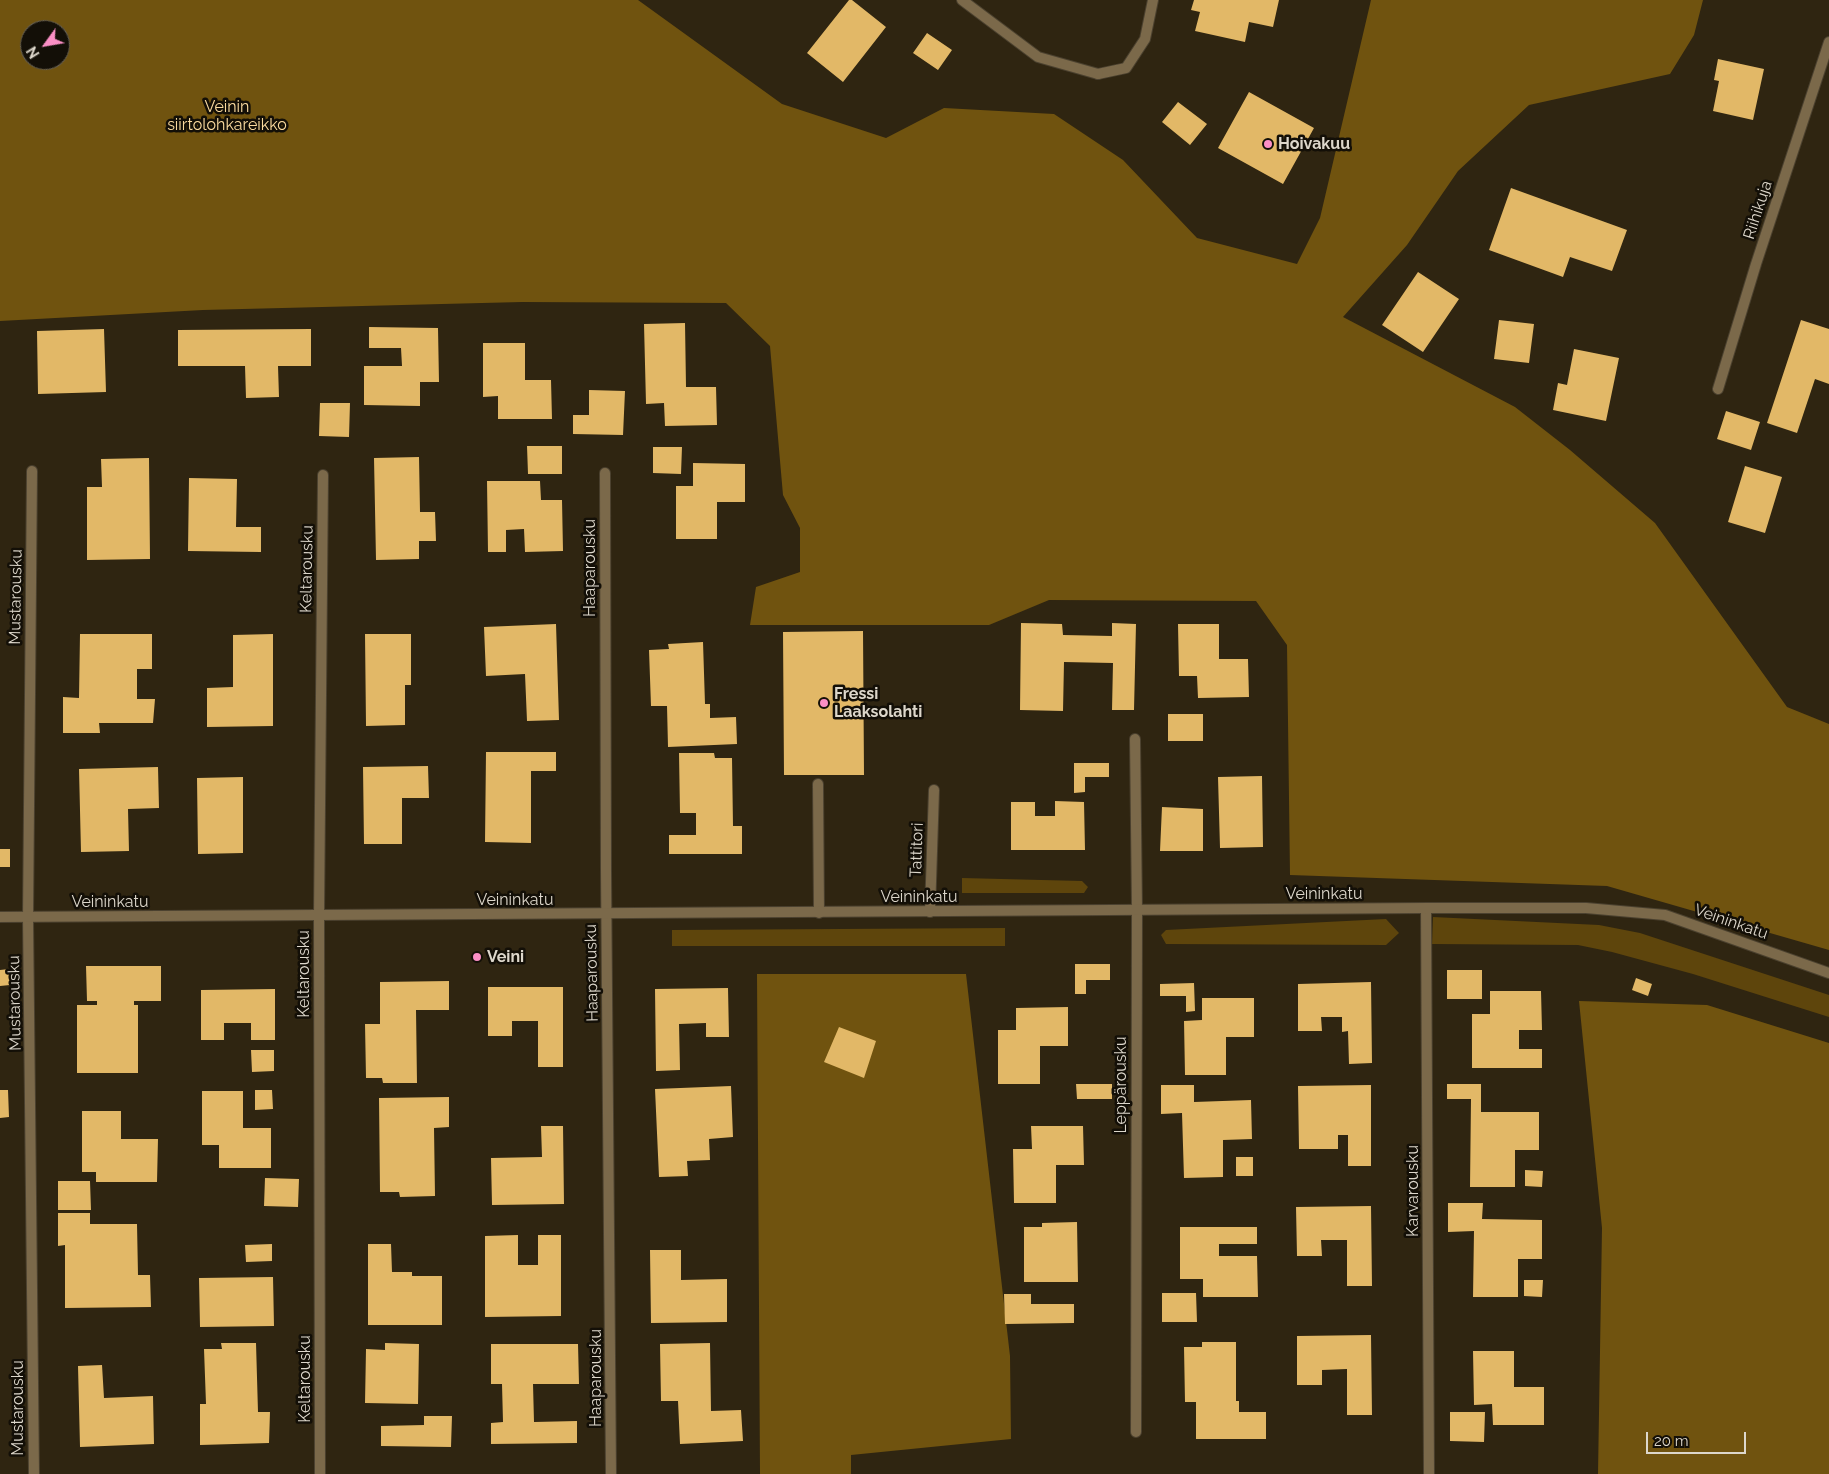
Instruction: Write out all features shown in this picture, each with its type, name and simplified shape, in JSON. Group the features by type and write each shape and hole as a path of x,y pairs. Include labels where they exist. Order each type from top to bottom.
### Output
{"street":[{"path":"962,0 1038,57 1098,74 1126,68 1145,39 1153,0"},
{"name":"Riihikuja","path":"1718,389 1756,264 1829,42"},
{"name":"Mustarousku","path":"32,471 28,918 34,1474"},
{"name":"Haaparousku","path":"605,473 606,914 611,1474"},
{"name":"Keltarousku","path":"320,1474 319,916 323,475"},
{"name":"Leppärousku","path":"1135,739 1137,910 1136,1432"},
{"path":"818,784 820,913"},
{"name":"Tattitori","path":"930,912 934,790"},
{"name":"Karvarousku","path":"1426,908 1429,1474"},
{"name":"Veininkatu","path":"0,918 1586,908 1664,915 1829,973"}],"shaded area":[{"path":"962,878 1082,881 1088,887 1084,893 962,893"},
{"path":"1433,917 1599,925 1640,933 1829,995 1829,1017 1693,974 1612,952 1578,945 1432,944"},
{"path":"1386,919 1399,933 1386,945 1166,944 1161,935 1166,930"},
{"path":"1005,928 1005,946 672,946 672,930"}],"green space":[{"name":"Veinin siirtolohkareikko","path":"0,0 638,0 782,104 886,138 944,108 1054,114 1123,160 1197,238 1297,264 1320,218 1371,0 1703,0 1694,35 1670,74 1529,105 1458,171 1407,245 1343,317 1515,407 1570,450 1655,523 1787,707 1829,724 1829,950 1607,886 1290,875 1287,645 1256,601 1049,600 989,625 750,625 756,587 800,572 800,528 783,495 770,346 726,303 522,302 203,310 0,321"},
{"path":"757,974 966,974 1010,1356 1011,1439 851,1455 851,1474 760,1474"},
{"path":"1579,1001 1707,1005 1829,1043 1829,1474 1598,1474 1602,1228"}],"building":[{"path":"849,0 852,0 886,27 843,82 807,53"},
{"path":"1194,0 1279,0 1273,27 1249,22 1245,42 1195,31 1200,12 1191,10"},
{"path":"927,33 952,50 938,70 913,53"},
{"path":"1718,59 1764,69 1753,120 1713,111 1719,81 1714,80"},
{"path":"1249,92 1314,128 1283,184 1218,148"},
{"path":"1178,102 1207,124 1190,145 1162,122"},
{"path":"1511,188 1627,230 1612,271 1570,257 1563,277 1489,250"},
{"path":"1418,272 1459,299 1423,352 1382,325"},
{"path":"1499,320 1534,324 1529,363 1494,359"},
{"path":"1801,320 1829,329 1829,384 1815,379 1797,433 1767,423"},
{"path":"685,323 686,387 716,387 717,425 665,426 664,403 646,404 644,324"},
{"path":"369,327 438,328 439,382 420,382 420,406 364,405 364,366 402,366 401,348 369,348"},
{"path":"104,329 106,392 38,394 37,331"},
{"path":"311,329 311,366 278,366 279,397 246,398 245,366 178,366 178,330"},
{"path":"483,343 525,343 525,380 551,380 552,419 498,419 498,396 483,397"},
{"path":"1574,349 1619,358 1606,421 1553,410 1558,383 1567,385"},
{"path":"589,390 625,391 623,435 573,434 573,415 589,415"},
{"path":"320,403 350,403 349,437 319,436"},
{"path":"1726,411 1760,422 1751,450 1717,439"},
{"path":"527,446 562,446 562,474 528,474"},
{"path":"653,447 682,447 681,474 653,473"},
{"path":"419,457 420,512 435,512 436,541 419,541 419,559 376,560 374,458"},
{"path":"149,458 150,559 87,560 87,487 102,487 101,459"},
{"path":"693,463 745,464 745,502 717,502 717,539 676,539 676,486 693,486"},
{"path":"1745,466 1782,477 1765,533 1728,522"},
{"path":"189,478 237,479 236,527 261,527 261,552 188,551"},
{"path":"487,481 540,481 541,500 562,500 563,551 525,552 524,529 506,530 506,552 488,552"},
{"path":"1021,623 1062,624 1063,635 1112,636 1112,623 1136,624 1134,710 1112,710 1113,663 1064,662 1063,711 1020,710"},
{"path":"556,624 559,720 527,721 525,674 486,676 484,627"},
{"path":"1178,624 1219,624 1219,659 1248,659 1249,697 1198,698 1197,676 1179,676"},
{"name":"Fressi Laaksolahti","path":"863,631 864,775 784,775 783,632"},
{"path":"80,634 152,634 152,669 137,669 137,699 155,699 153,723 99,723 100,733 63,733 63,697 79,698"},
{"path":"273,634 273,726 207,727 207,688 233,687 233,635"},
{"path":"365,634 411,634 411,685 405,685 405,725 366,726"},
{"path":"703,642 705,704 710,704 710,718 736,717 737,744 668,747 667,706 651,706 649,650 669,649 668,644"},
{"path":"1168,714 1203,714 1203,741 1168,741"},
{"path":"486,752 556,752 556,771 531,771 531,843 485,842"},
{"path":"679,753 714,753 715,758 732,758 733,826 742,826 742,854 669,854 669,835 696,835 696,813 680,813"},
{"path":"1074,763 1109,763 1109,777 1085,777 1085,792 1074,793"},
{"path":"428,766 429,798 402,798 402,844 364,844 363,767"},
{"path":"158,767 159,808 128,809 129,851 81,852 79,769"},
{"path":"1262,776 1263,847 1220,848 1218,777"},
{"path":"243,777 243,853 198,854 197,778"},
{"path":"1055,801 1084,802 1085,850 1011,850 1011,802 1035,802 1035,816 1055,816"},
{"path":"1162,807 1203,809 1203,851 1160,851"},
{"path":"0,849 10,849 10,867 0,867"},
{"path":"1075,964 1110,964 1110,980 1086,980 1086,994 1075,994"},
{"path":"86,966 161,966 161,1001 134,1001 134,1005 138,1005 138,1073 77,1073 77,1005 97,1005 97,1001 87,1001"},
{"path":"9,969 10,985 0,986 0,970"},
{"path":"1447,970 1482,970 1482,999 1447,999"},
{"path":"1636,978 1652,984 1648,996 1632,990"},
{"path":"449,981 449,1010 416,1010 417,1083 383,1083 382,1078 366,1078 365,1024 380,1024 380,982"},
{"path":"1371,982 1372,1063 1349,1064 1348,1031 1342,1032 1342,1017 1321,1017 1322,1031 1298,1031 1298,984"},
{"path":"1194,983 1195,1011 1186,1012 1186,996 1160,996 1160,984"},
{"path":"488,987 563,987 563,1067 538,1067 538,1021 512,1021 512,1036 488,1036"},
{"path":"728,988 729,1037 706,1037 706,1023 679,1024 680,1070 656,1071 655,989"},
{"path":"275,989 275,1040 251,1040 251,1023 224,1023 224,1040 201,1040 201,990"},
{"path":"1490,991 1541,991 1542,1030 1519,1030 1519,1049 1542,1049 1542,1068 1472,1068 1472,1014 1490,1014"},
{"path":"1202,998 1254,998 1254,1037 1226,1037 1226,1075 1185,1075 1184,1021 1202,1020"},
{"path":"1068,1007 1068,1046 1040,1046 1040,1084 998,1084 998,1030 1016,1030 1016,1008"},
{"path":"839,1027 876,1041 864,1078 824,1062"},
{"path":"251,1050 274,1050 274,1071 252,1072"},
{"path":"1076,1084 1112,1084 1112,1099 1077,1099"},
{"path":"1447,1084 1481,1084 1481,1112 1539,1112 1539,1150 1515,1150 1515,1187 1470,1187 1471,1099 1447,1099"},
{"path":"1161,1085 1194,1085 1194,1102 1251,1100 1252,1139 1223,1140 1223,1177 1184,1178 1182,1113 1161,1114"},
{"path":"1371,1085 1371,1166 1348,1166 1348,1135 1338,1135 1338,1149 1299,1149 1298,1086"},
{"path":"731,1086 733,1137 709,1139 710,1160 687,1161 688,1176 659,1177 655,1089"},
{"path":"0,1090 8,1090 9,1117 0,1118"},
{"path":"255,1090 272,1090 273,1109 255,1110"},
{"path":"202,1091 243,1091 243,1128 271,1128 271,1168 219,1168 219,1145 202,1145"},
{"path":"449,1097 449,1127 434,1128 435,1196 400,1197 399,1192 380,1192 379,1098"},
{"path":"82,1111 121,1111 121,1139 158,1139 157,1182 96,1182 96,1172 82,1172"},
{"path":"541,1126 563,1126 564,1204 492,1205 491,1158 542,1157"},
{"path":"1031,1126 1083,1126 1084,1165 1056,1165 1056,1203 1014,1203 1013,1149 1032,1149"},
{"path":"1236,1157 1253,1157 1253,1176 1236,1176"},
{"path":"1525,1170 1543,1171 1542,1187 1525,1186"},
{"path":"265,1178 299,1179 298,1207 264,1206"},
{"path":"58,1181 90,1181 91,1210 58,1210"},
{"path":"1448,1203 1483,1203 1482,1219 1542,1220 1542,1259 1518,1259 1518,1297 1473,1297 1474,1231 1448,1232"},
{"path":"1371,1206 1372,1286 1347,1286 1347,1240 1321,1240 1322,1256 1297,1256 1296,1207"},
{"path":"58,1213 90,1213 90,1224 137,1224 138,1275 150,1275 151,1307 65,1308 65,1245 58,1246"},
{"path":"1077,1222 1078,1282 1024,1282 1024,1227 1042,1227 1042,1223"},
{"path":"1180,1227 1257,1227 1257,1244 1219,1244 1219,1256 1257,1256 1258,1297 1203,1297 1203,1279 1180,1279"},
{"path":"518,1235 518,1265 538,1265 538,1235 561,1235 561,1316 485,1317 485,1236"},
{"path":"272,1244 272,1261 246,1262 245,1245"},
{"path":"368,1244 391,1244 392,1272 412,1272 412,1276 442,1276 442,1325 368,1325"},
{"path":"650,1250 681,1250 681,1280 727,1279 727,1322 651,1323"},
{"path":"273,1277 274,1326 200,1327 199,1278"},
{"path":"1524,1280 1543,1280 1542,1297 1524,1296"},
{"path":"1162,1293 1196,1293 1197,1322 1162,1322"},
{"path":"1004,1294 1031,1294 1031,1304 1074,1304 1074,1323 1005,1324"},
{"path":"1371,1335 1372,1415 1347,1415 1347,1369 1322,1370 1322,1385 1297,1385 1297,1336"},
{"path":"1202,1342 1236,1342 1236,1401 1239,1401 1239,1412 1266,1412 1266,1439 1196,1439 1196,1402 1185,1402 1184,1347 1202,1347"},
{"path":"221,1343 256,1343 258,1412 270,1412 269,1443 200,1445 200,1404 206,1404 204,1349 222,1349"},
{"path":"385,1343 419,1344 418,1404 365,1403 366,1349 385,1350"},
{"path":"710,1343 711,1411 741,1410 743,1441 680,1444 678,1401 661,1401 660,1344"},
{"path":"491,1344 578,1344 579,1384 533,1384 534,1422 577,1421 577,1443 491,1444 491,1423 503,1422 502,1384 491,1384"},
{"path":"1473,1351 1514,1351 1514,1387 1544,1387 1544,1425 1493,1425 1492,1404 1474,1405"},
{"path":"102,1365 104,1398 153,1396 154,1444 80,1447 78,1366"},
{"path":"1450,1412 1485,1412 1484,1442 1450,1441"},
{"path":"424,1416 452,1416 451,1447 381,1446 381,1426 424,1425"}],"place":[{"name":"Hoivakuu","path":"1268,144"},
{"name":"Fressi Laaksolahti","path":"824,703"},
{"name":"Veini","path":"477,957"}]}
